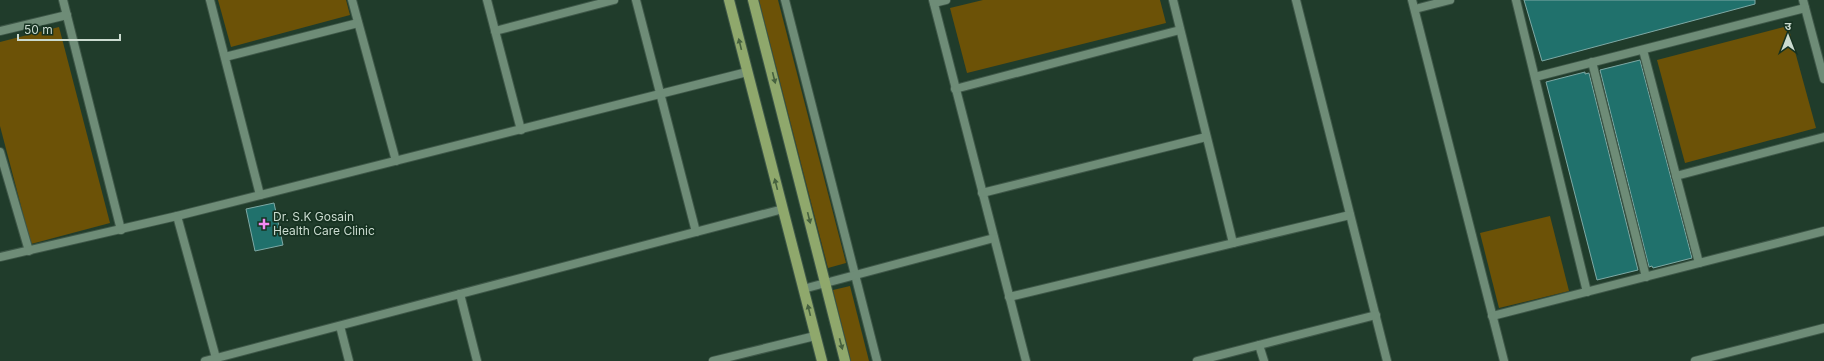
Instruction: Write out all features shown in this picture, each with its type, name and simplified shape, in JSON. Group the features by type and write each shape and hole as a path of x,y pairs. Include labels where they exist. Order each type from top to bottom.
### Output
{"main road":[{"path":"729,0 822,361"},
{"path":"753,0 845,361"}],"street":[{"path":"63,0 121,230"},
{"path":"210,0 260,195"},
{"path":"352,0 396,161"},
{"path":"487,0 521,130"},
{"path":"495,31 614,0"},
{"path":"636,0 696,232"},
{"path":"785,0 877,361"},
{"path":"946,0 933,2 1026,361"},
{"path":"1173,0 1233,243"},
{"path":"1296,0 1387,361"},
{"path":"1412,0 1504,361"},
{"path":"1415,9 1450,0"},
{"path":"1516,0 1587,292"},
{"path":"1535,77 1643,50 1804,4 1824,79"},
{"path":"0,32 67,15"},
{"path":"225,57 358,23"},
{"path":"956,89 1180,30"},
{"path":"1643,50 1699,264"},
{"path":"1592,62 1646,277"},
{"path":"0,257 121,230 747,72"},
{"path":"982,192 1206,137"},
{"path":"1676,176 1824,137"},
{"path":"0,152 29,251"},
{"path":"205,361 783,209"},
{"path":"1009,297 1350,214"},
{"path":"177,216 216,358"},
{"path":"1492,316 1824,231"},
{"path":"803,289 994,238"},
{"path":"460,294 477,361"},
{"path":"1197,361 1376,315"},
{"path":"340,326 349,361"},
{"path":"1695,361 1824,328"},
{"path":"713,361 815,336"},
{"path":"1259,345 1264,361"}],"shaded area":[{"path":"218,0 346,0 350,15 231,47"},
{"path":"759,0 778,0 846,263 828,268"},
{"path":"983,0 1160,0 1166,23 967,73 950,8"},
{"path":"1788,26 1816,128 1685,163 1657,60"},
{"path":"59,27 110,223 31,244 0,126 0,42"},
{"path":"1550,216 1569,291 1499,308 1480,233"},
{"path":"850,286 869,361 851,361 833,290"}],"building":[{"path":"1524,0 1755,0 1755,4 1542,61"},
{"path":"1640,60 1692,258 1653,268 1652,266 1649,267 1600,70"},
{"path":"1585,72 1585,74 1589,73 1638,270 1597,280 1546,82"},
{"path":"274,203 283,245 255,251 246,209"}],"place":[{"name":"Dr. S.K Gosain Health Care Clinic","path":"264,224"}]}
